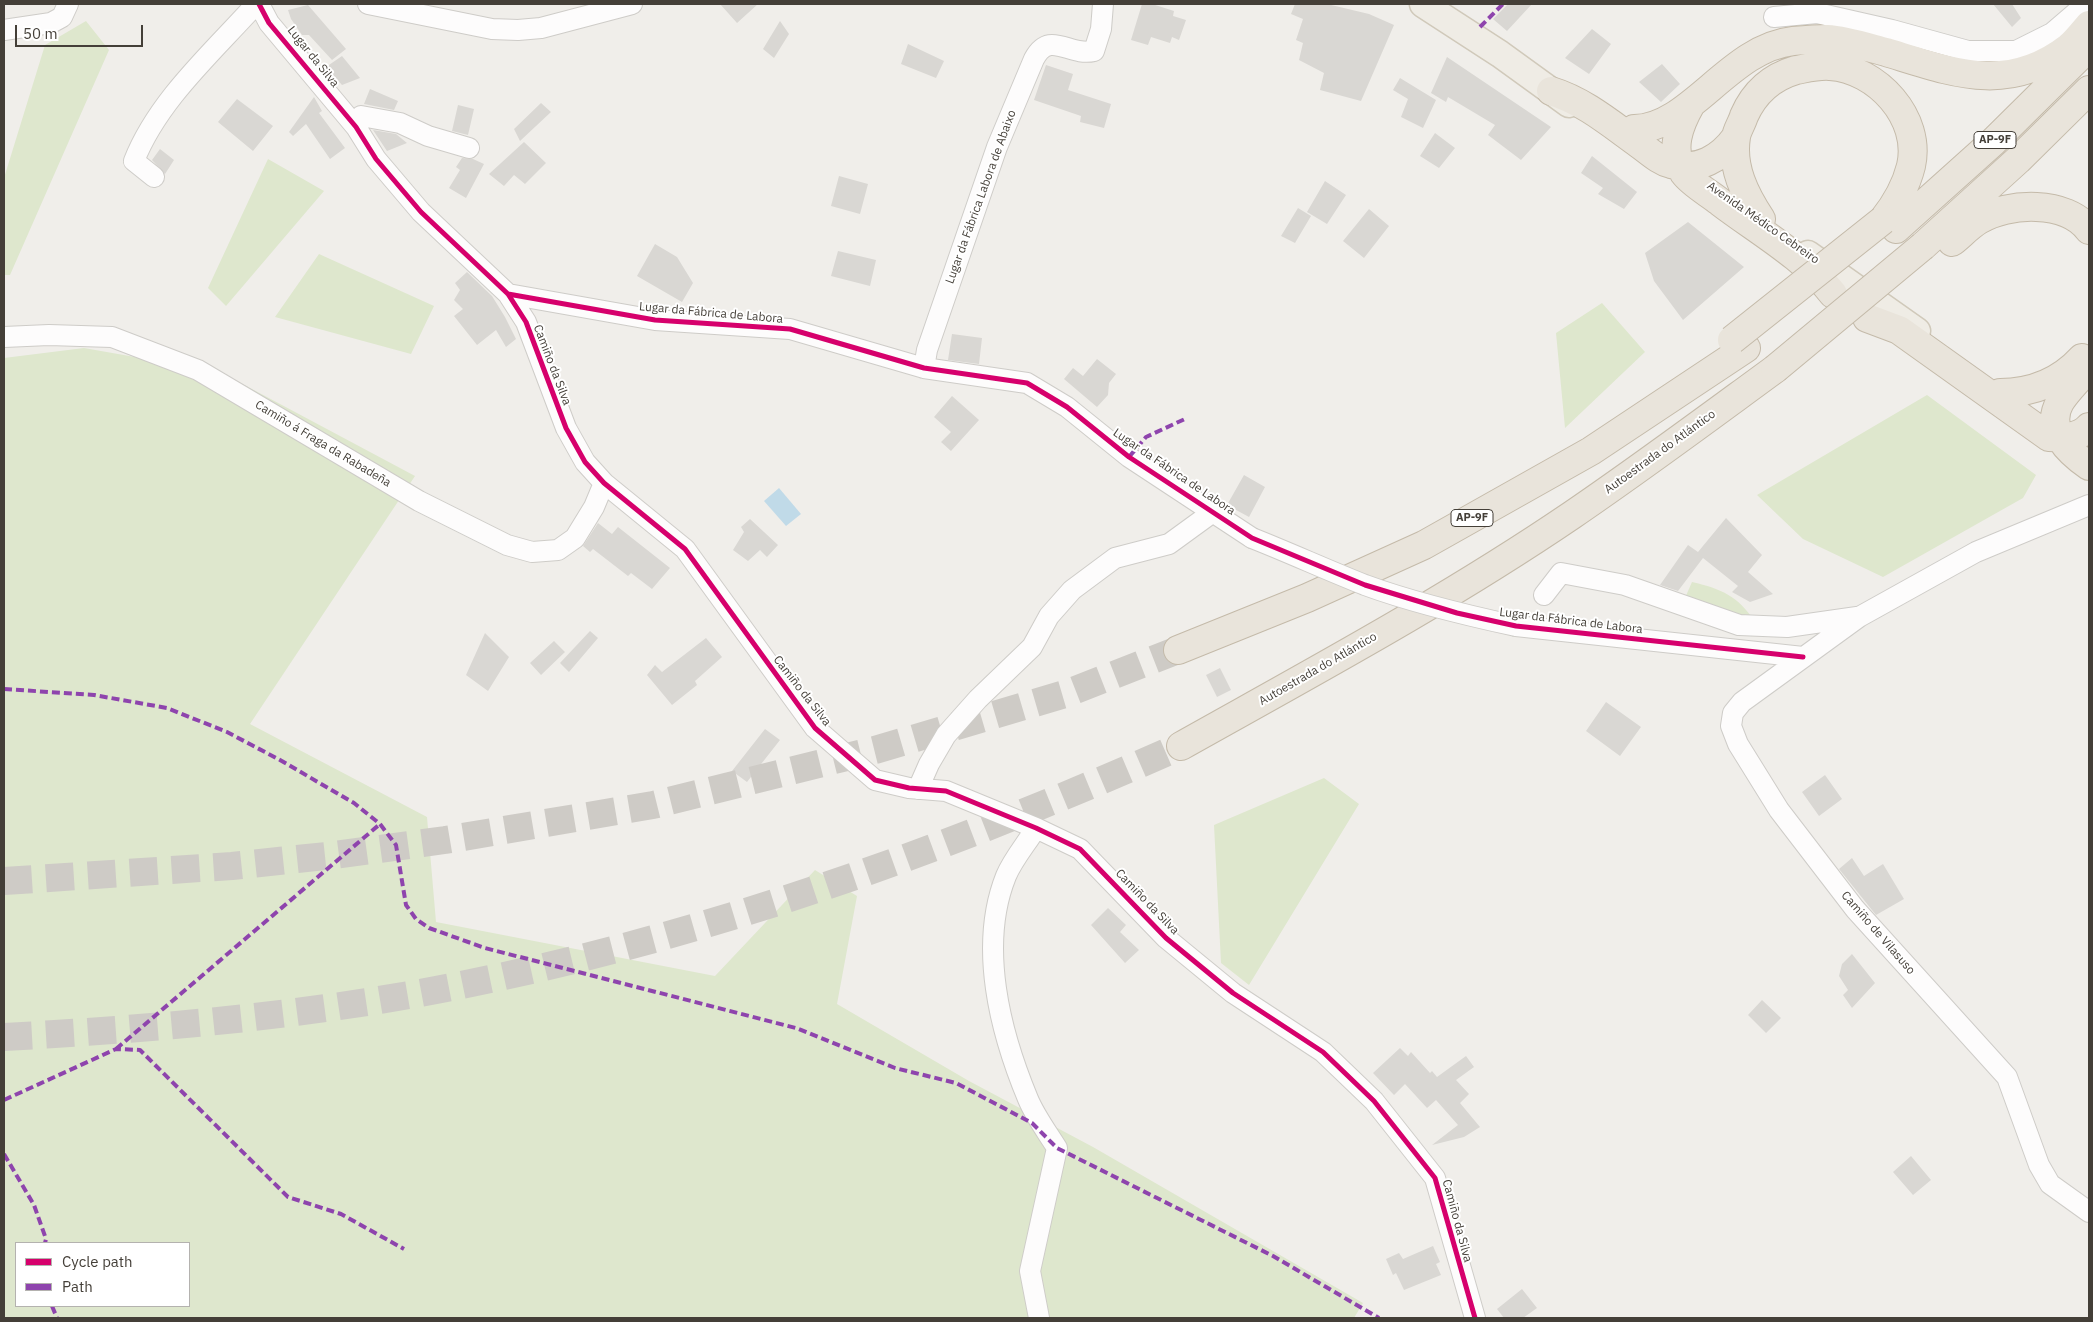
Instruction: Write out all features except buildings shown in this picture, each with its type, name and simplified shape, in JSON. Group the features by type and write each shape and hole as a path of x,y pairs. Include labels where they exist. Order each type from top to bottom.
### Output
{"highway":[{"path":"1634,129 1658,126 1691,103 1734,68 1757,53 1790,41 1828,39 1863,46 1974,76 2008,76 2038,66 2069,46 2089,25"},
{"name":"AP-9F","path":"1889,224 1993,142 2089,47"},
{"path":"1178,650 1307,598 1424,545 1739,344 1889,224 1911,166 1910,133 1899,106 1877,84 1854,71 1830,66 1810,67 1781,74 1758,93 1736,137 1726,151 1715,159 1698,166 1681,166 1664,162 1576,100 1551,91"},
{"name":"Autoestrada do Atlántico","path":"1181,746 1348,652 1472,579 1572,515 1782,371 1928,251 2089,90"},
{"path":"1691,103 1676,135 1681,166 1691,180 1801,261 1820,277 1833,294"},
{"path":"1736,137 1736,162 1742,188 1760,220"},
{"path":"1928,251 1980,219 2021,206 2056,208 2084,224 2089,230"},
{"path":"1867,318 1899,330 2049,437 2060,438 2084,433 2089,427"},
{"path":"2003,406 2022,393 2047,385 2065,374 2081,360 2089,349"},
{"path":"2089,366 2059,403 2056,417 2060,438 2064,446 2089,466"}],"main road":[{"name":"Avenida Médico Cebreiro","path":"1423,4 1457,25 1551,91 1867,318 2003,406 2060,438 2089,457"},
{"name":"Avenida Médico Cebreiro","path":"1429,4 1486,31 1634,129 1681,166 1760,220 2003,406"},
{"path":"2003,406 2089,478"}],"street":[{"path":"4,30 51,23 62,17 68,4"},
{"path":"154,177 134,161 142,143 172,97 258,4"},
{"name":"Lugar da Silva","path":"258,4 277,14 360,116 376,159"},
{"name":"Camiño da Silva","path":"258,4 269,23 356,126 376,159 421,212 508,294 526,322 566,428 585,462 604,483 685,549 815,728 875,780 918,789 946,791 1036,828 1080,849 1166,938 1233,993 1324,1052 1374,1101 1436,1178 1475,1318"},
{"path":"368,4 492,29 518,30 541,28 632,4"},
{"name":"Lugar da Fábrica Labora de Abaixo","path":"924,368 927,350 997,147 1034,59 1040,48 1049,44 1085,53 1094,51 1101,29 1103,4"},
{"path":"1774,18 1818,13 1892,30 1968,51 2016,51 2052,33 2086,4"},
{"path":"360,116 400,123 428,136 469,148"},
{"name":"Lugar da Fábrica de Labora","path":"508,294 655,320 790,329 924,368 1027,383 1067,407 1129,457 1252,538 1365,585 1457,613 1516,626 1803,657"},
{"name":"Camiño á Fraga da Rabadeña","path":"4,337 49,335 112,337 198,370 419,501 507,545 532,552 558,550 575,538 594,507 604,483"},
{"path":"1803,657 1859,617 1976,552 2089,505"},
{"path":"918,789 929,764 946,735 978,699 1032,647 1049,616 1072,590 1116,558 1169,544 1213,512"},
{"path":"1544,595 1560,573 1625,585 1740,626 1787,626 1859,617"},
{"name":"Camiño de Vilasuso","path":"1803,657 1742,702 1734,713 1731,726 1738,744 1779,810 1855,909 2007,1077 2039,1165 2050,1184 2089,1212"},
{"path":"1036,828 1006,875 995,918 994,970 1006,1034 1028,1100 1057,1148 1030,1272 1039,1318"}],"green space":[{"path":"86,21 109,50 10,275 4,275 4,178 45,45"},
{"path":"268,159 324,191 226,306 208,288"},
{"path":"319,254 434,306 411,354 275,317"},
{"path":"1602,303 1645,352 1565,428 1556,333"},
{"path":"84,348 220,372 415,476 250,724 427,817 436,922 715,976 815,870 857,896 837,1004 969,1081 1093,1147 1363,1303 1354,1318 4,1318 4,358"},
{"path":"1927,395 2036,475 2023,498 1883,577 1803,539 1757,495"},
{"path":"1692,582 1721,591 1736,600 1755,622 1685,598"},
{"path":"1324,778 1359,804 1249,985 1221,963 1214,825"}],"water":[{"path":"779,488 801,514 786,526 764,501"}],"tunnel":[{"path":"4,881 232,866 335,855 445,840 653,805 875,750 1065,694 1178,650"},
{"path":"4,1037 167,1026 275,1015 436,990 533,970 723,919 816,889 908,857 999,822 1181,746"}],"marked path":[{"path":"1480,27 1503,4"},
{"path":"1129,457 1146,437 1187,418"},
{"path":"4,689 94,695 167,708 227,732 354,803 380,824 396,845 406,905 416,919 429,928 485,948 796,1028 895,1068 956,1083 1032,1123 1057,1148 1273,1256 1379,1318"},
{"path":"116,1049 380,824"},
{"path":"4,1100 116,1049 140,1050 288,1197 341,1214 404,1249"},
{"path":"4,1154 34,1205 46,1239 45,1242"},
{"path":"52,1307 57,1318"}],"cycle path":[{"path":"259,4 269,23 356,127 376,159 421,212 508,294 526,322 566,428 585,462 604,483 685,549 815,728 875,780 909,788 946,791 1036,828 1080,849 1166,938 1233,993 1323,1052 1374,1101 1435,1178 1475,1318"},
{"path":"508,294 655,320 790,329 924,368 1027,383 1067,407 1129,457 1252,538 1365,585 1457,613 1516,626 1803,657"}]}
